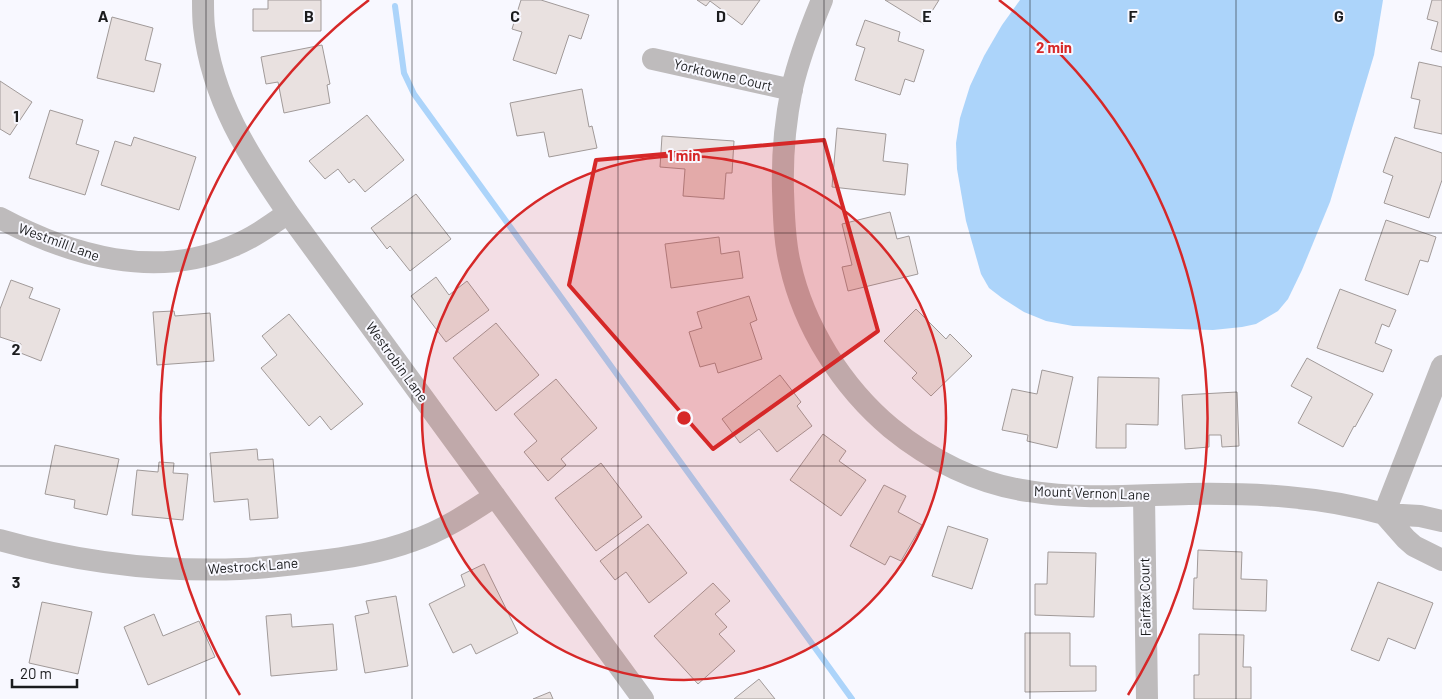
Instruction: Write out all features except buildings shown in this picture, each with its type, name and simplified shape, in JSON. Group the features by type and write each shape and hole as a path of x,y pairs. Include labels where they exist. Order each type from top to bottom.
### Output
{"street":[{"name":"Westrobin Lane","path":"203,0 206,44 214,80 240,138 260,172 642,699"},
{"name":"Mount Vernon Lane","path":"822,0 798,67 792,90 785,134 783,178 785,227 790,266 803,306 813,329 834,364 861,400 879,418 913,445 950,466 1005,487 1044,494 1144,496 1231,494 1309,499 1345,504 1384,514 1420,516 1442,521"},
{"name":"Yorktowne Court","path":"654,59 792,90"},
{"name":"Westmill Lane","path":"0,218 38,236 88,254 138,263 161,263 184,260 231,247 248,240 288,213"},
{"path":"1442,366 1384,514 1414,546 1442,560"},
{"name":"Westrock Lane","path":"0,540 72,557 149,567 230,569 277,566 355,556 412,541 458,520 495,496"},
{"name":"Fairfax Court","path":"1144,496 1147,699"}],"highlighted area":[{"path":"824,140 878,331 713,449 569,285 596,160"}],"water":[{"path":"1020,0 1383,0 1374,55 1330,202 1302,270 1288,299 1278,311 1256,324 1213,330 1073,326 1046,321 1024,312 989,288 981,274 966,221 957,169 956,143 960,118 970,86 984,56 1002,25"}],"waterway":[{"path":"395,6 404,73 414,94 852,699"}]}
